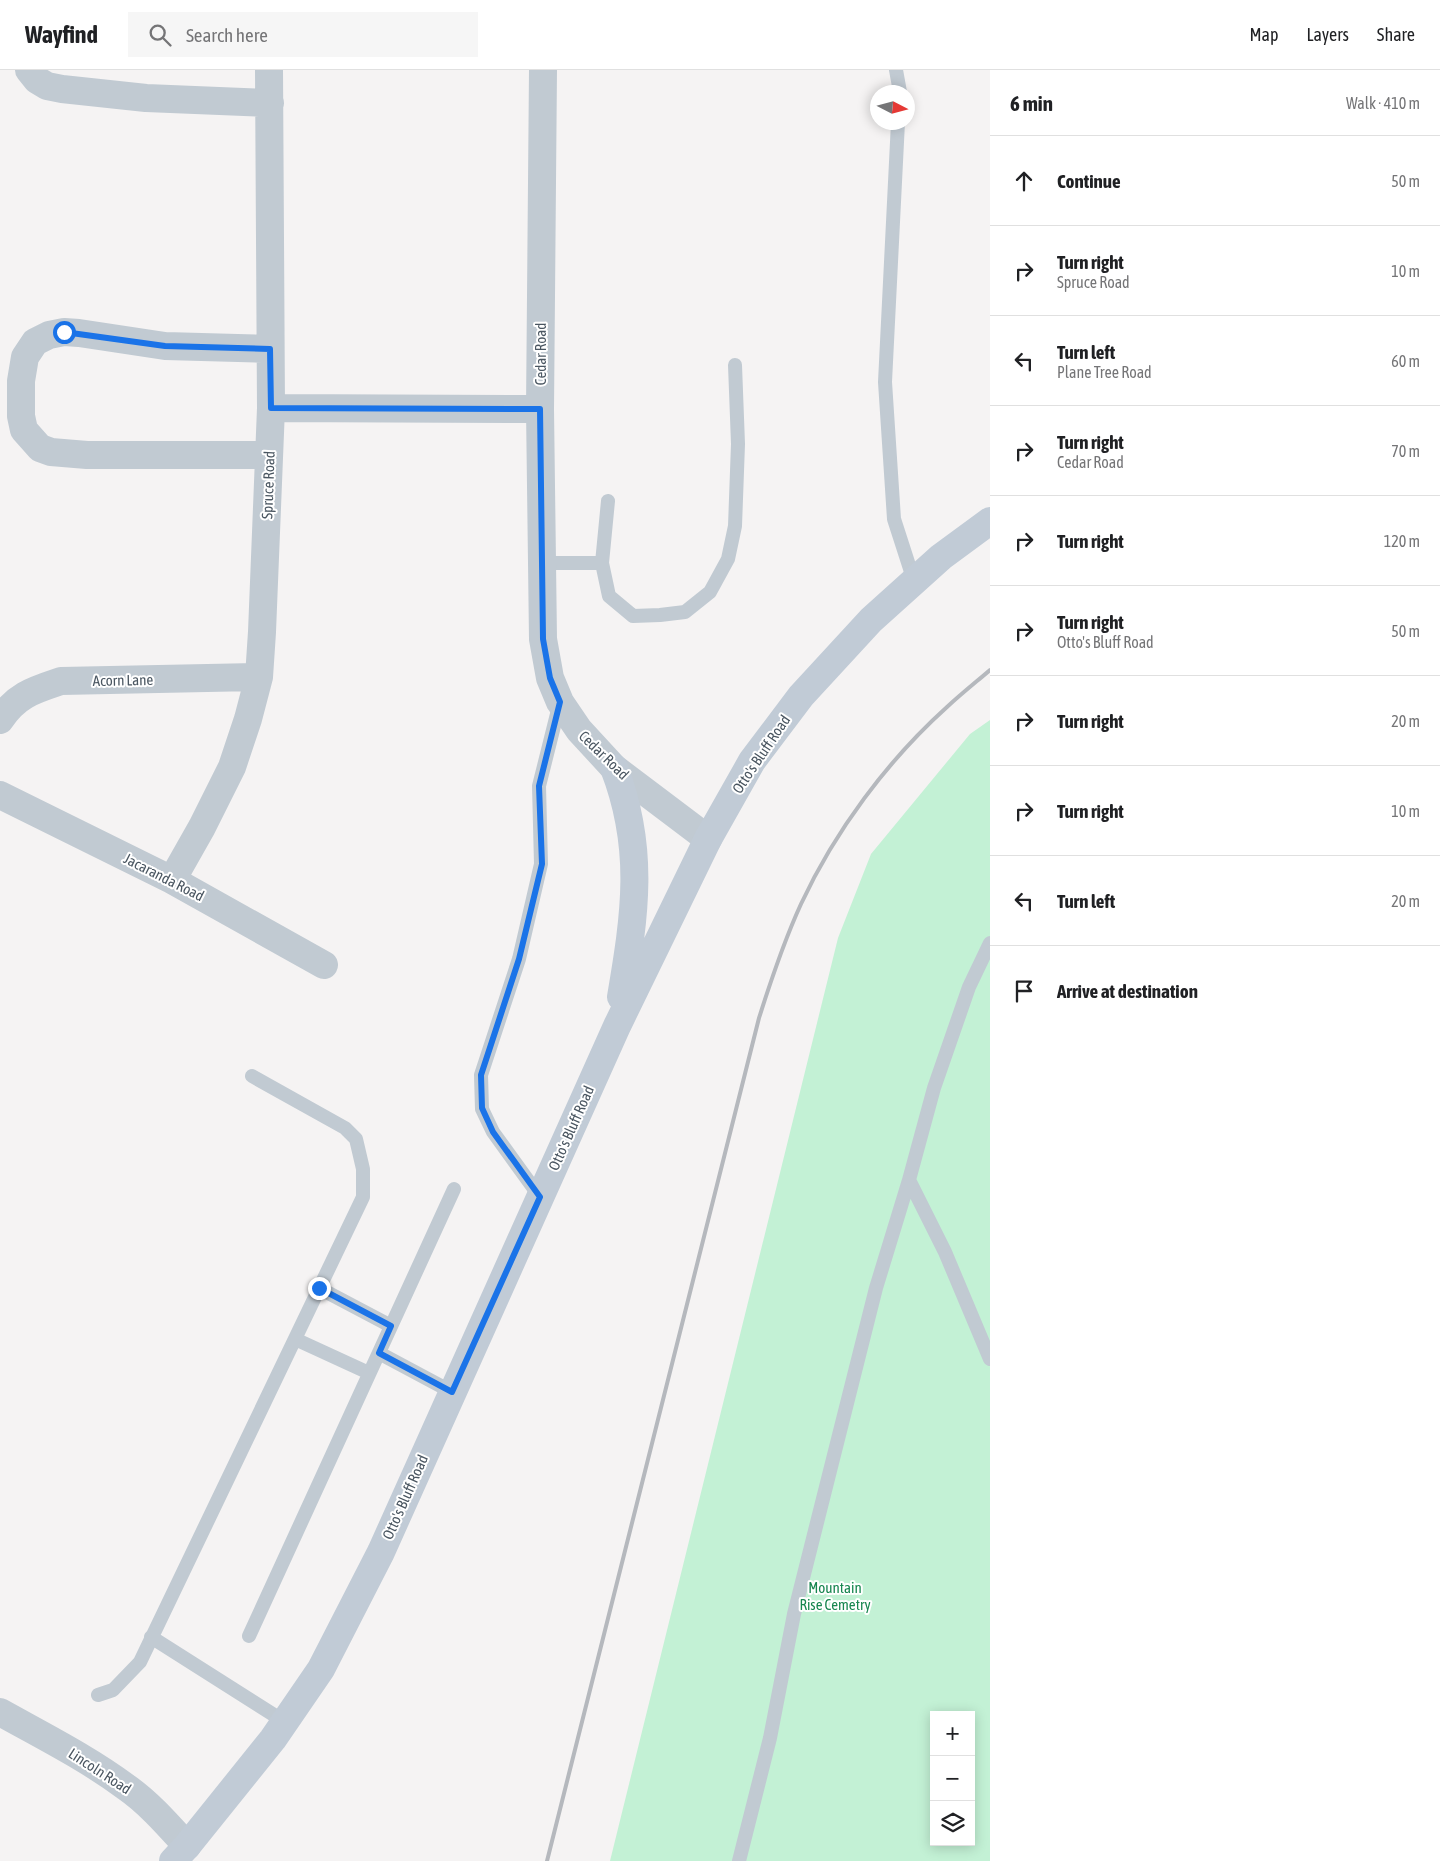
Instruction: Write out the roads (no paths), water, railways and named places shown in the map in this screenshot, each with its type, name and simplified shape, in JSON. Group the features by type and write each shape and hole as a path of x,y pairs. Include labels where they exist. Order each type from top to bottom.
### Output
{"main road":[{"name":"Otto's Bluff Road","path":"180,1854 285,1722 320,1669 376,1560 617,1026 708,839 752,761 801,696 871,620 941,557 990,521"},
{"path":"614,768 620,785 634,850 635,897 632,931 617,1026"}],"street":[{"path":"29,70 37,80 47,86 62,89 146,98 270,103"},
{"name":"Spruce Road","path":"172,880 202,827 232,767 248,719 259,677 271,408 269,70"},
{"name":"Cedar Road","path":"543,70 540,409 543,639 550,678 560,702 578,730 614,768 708,839"},
{"path":"268,455 88,455 51,452 40,448 24,430 21,416 21,382 25,357 35,342 49,335 64,332 165,346 270,349"},
{"path":"271,408 540,409"},
{"name":"Acorn Lane","path":"0,720 7,709 30,691 61,681 259,677"},
{"name":"Jacaranda Road","path":"0,795 172,880 324,965"},
{"name":"Lincoln Road","path":"0,1712 78,1756 128,1788 157,1814 180,1854"}],"lane":[{"path":"896,70 899,85"},
{"path":"898,130 884,382 894,519 914,581"},
{"path":"608,501 602,563 609,596 633,616 660,615 685,612 710,592 728,559 735,526 738,444 735,365"},
{"path":"542,563 602,563"},
{"path":"540,1197 493,1132 482,1108 481,1075 519,959 542,864 539,786 560,702"},
{"path":"739,1861 770,1738 794,1614 876,1288 909,1180 934,1088 969,987 990,943"},
{"path":"98,1695 113,1690 140,1662 363,1197 362,1169 356,1139 345,1128 252,1076"},
{"path":"909,1180 945,1252 990,1359"},
{"path":"249,1636 454,1189"},
{"path":"319,1288 391,1326"},
{"path":"295,1339 369,1373"},
{"path":"379,1353 452,1392"},
{"path":"152,1637 285,1722"}],"railway":[{"path":"547,1861 759,1018 783,946 815,877 846,824 864,798 925,728 990,670"}],"park label":[{"name":"Mountain Rise Cemetry","path":"835,1596"}]}
